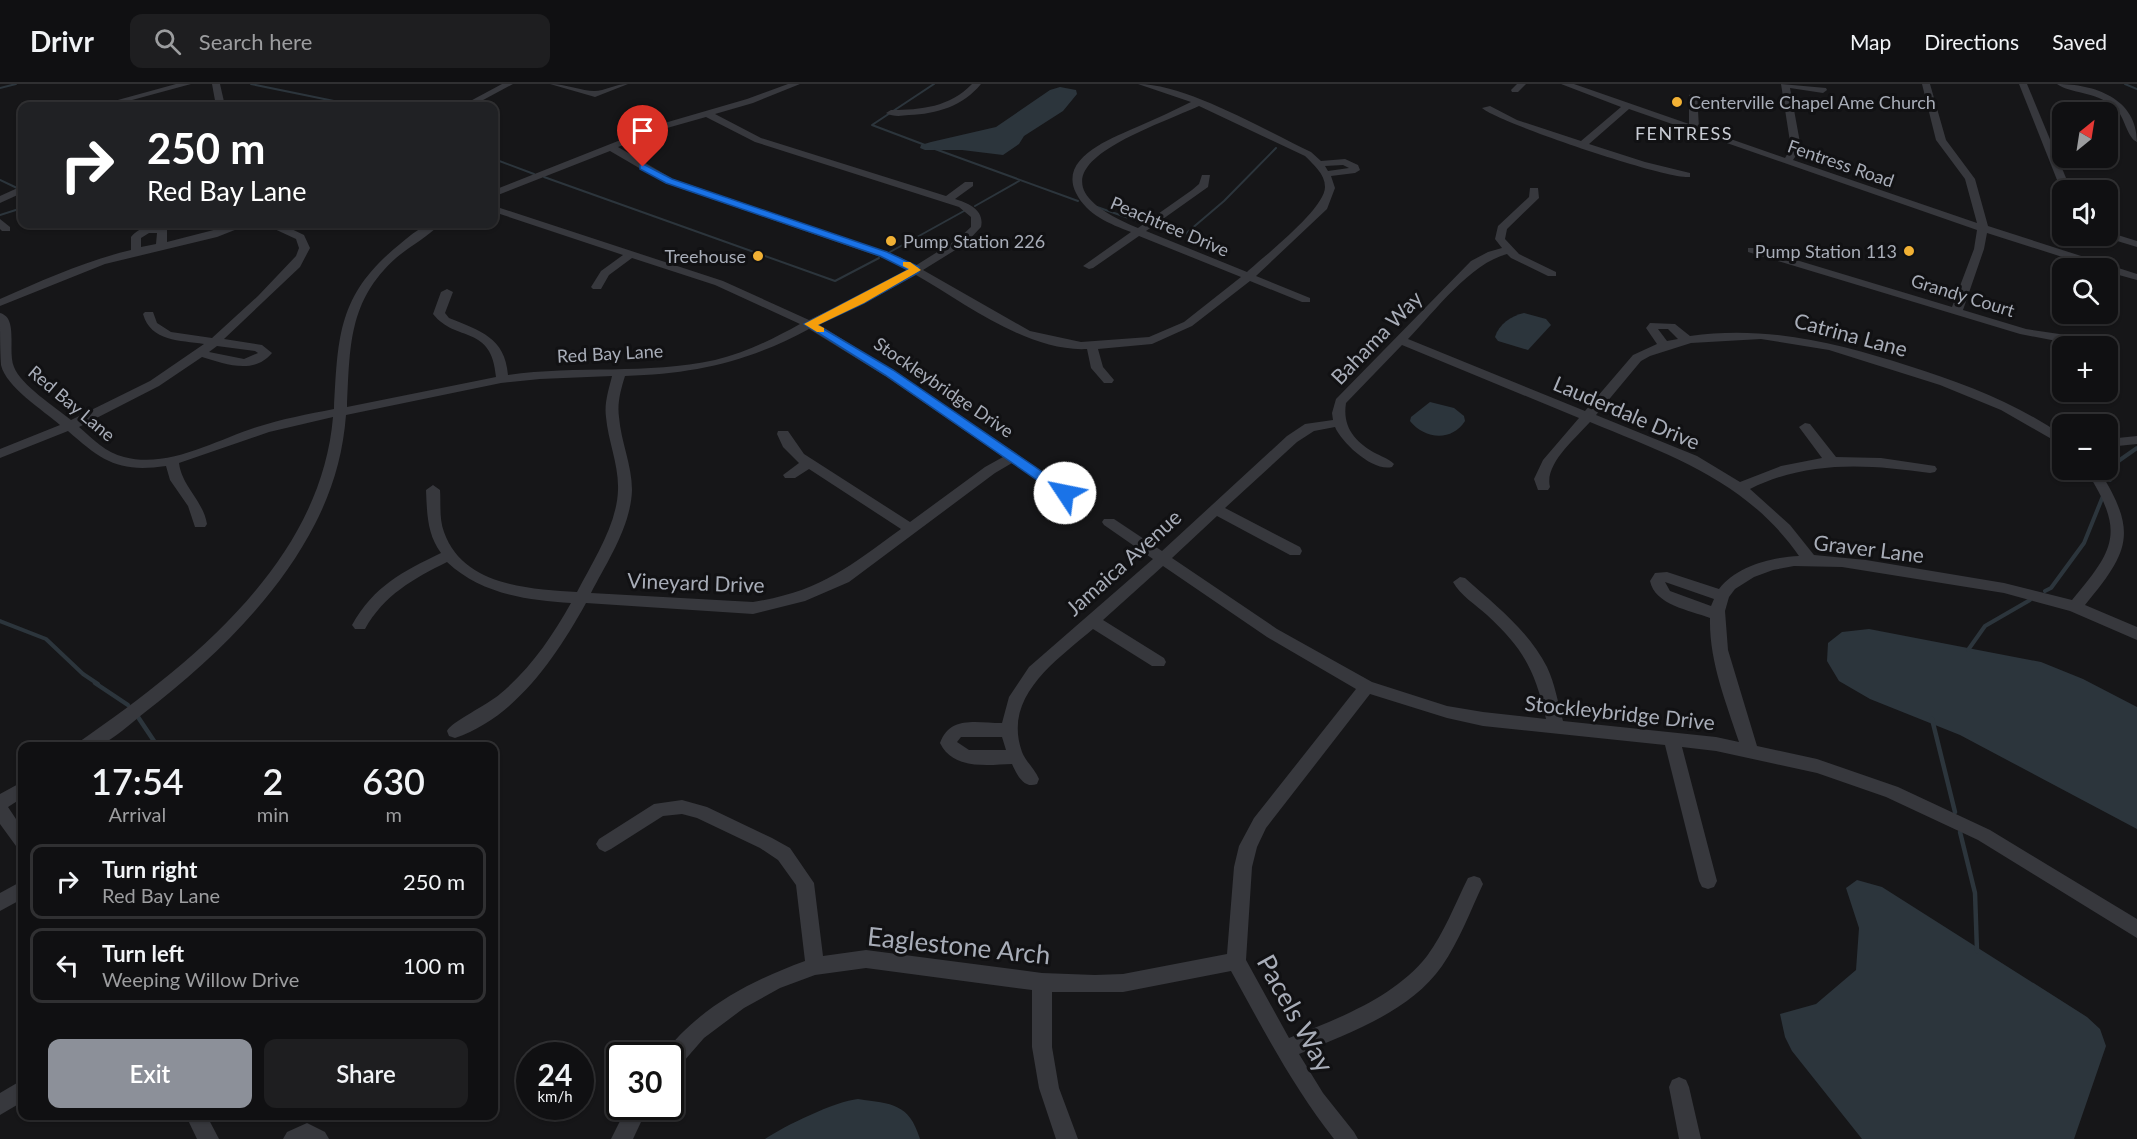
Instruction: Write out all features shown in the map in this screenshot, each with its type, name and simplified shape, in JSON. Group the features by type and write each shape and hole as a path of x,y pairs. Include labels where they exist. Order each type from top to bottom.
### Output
{"street":[{"path":"117,102 187,84"},
{"path":"216,84 220,102"},
{"path":"474,102 509,84"},
{"path":"554,84 595,93 624,84"},
{"path":"498,192 611,147 796,84"},
{"path":"891,113 918,112 943,107 965,97 977,84"},
{"path":"611,147 669,181 883,254 916,270 1026,334 1063,344 1092,347 1137,343 1173,332 1188,324 1248,277 1323,207 1330,188 1322,169 1301,149 1200,102 1168,90 1143,84"},
{"name":"Fentress Road","path":"1565,84 1786,162 2073,258"},
{"path":"1926,84 1941,140 1970,179 1983,229 1979,249 1956,312"},
{"path":"2023,84 2062,180"},
{"path":"2061,84 2084,90 2115,103 2125,114 2137,139"},
{"path":"1786,162 1794,154 1796,148 1785,85 1823,90"},
{"path":"1694,96 1694,130"},
{"name":"Peachtree Drive","path":"1200,102 1102,147 1085,159 1076,178 1077,188 1091,208 1112,221 1306,300"},
{"path":"1583,144 1627,106"},
{"path":"1487,108 1502,117 1686,175"},
{"name":"Red Bay Lane","path":"0,316 5,322 3,355 9,373 69,427 115,460 133,463 172,460 262,429 502,380 539,375 664,369 722,362 773,345 809,324 869,296 957,244 976,228 974,212 949,199 758,140 706,113"},
{"path":"1089,266 1204,185 1206,177"},
{"path":"949,199 969,184"},
{"path":"1534,190 1534,198 1502,228 1500,239 1508,250 1552,274"},
{"path":"0,200 18,191"},
{"name":"Stockleybridge Drive","path":"498,210 719,283 809,324 881,367 1065,493"},
{"path":"0,303 73,271 136,252 206,237 233,228"},
{"path":"0,453 69,427 144,389 200,353 301,258 304,245 300,236 281,228"},
{"path":"92,742 192,663 245,609 296,544 326,485 337,447 346,333 356,302 376,273 395,253 429,228"},
{"path":"136,252 136,237 154,229 163,232 161,247"},
{"path":"2118,238 2137,244"},
{"name":"Bahama Way","path":"1338,423 1337,412 1340,402 1475,262 1508,250"},
{"name":"Grandy Court","path":"1752,250 2034,335 2052,337"},
{"path":"597,287 605,273 631,254"},
{"name":"Fentress Road","path":"2118,272 2137,277"},
{"path":"447,291 439,314 445,320 491,343 501,358 502,380"},
{"path":"148,314 152,325 168,335 216,340 258,348 266,353 262,358 247,363 200,353"},
{"path":"1664,345 1653,332 1654,325 1671,326 1687,340"},
{"name":"Catrina Lane","path":"1543,487 1543,470 1632,363 1649,351 1687,340 1759,335 1802,339 1832,346 1976,393 2034,421 2052,434"},
{"name":"Lauderdale Drive","path":"1402,340 1692,459 1740,488 1780,521 1810,560"},
{"path":"1092,347 1097,368 1108,380"},
{"path":"455,731 499,706 532,673 562,634 615,528 625,495 625,476 612,415 613,396 620,371"},
{"path":"1338,423 1350,440 1367,454 1387,464"},
{"name":"Jamaica Avenue","path":"1031,779 1016,758 1011,730 1010,719 1014,701 1022,685 1300,432 1338,423"},
{"path":"1805,427 1831,460"},
{"path":"783,434 799,457 911,529"},
{"path":"2118,442 2137,440"},
{"name":"Vineyard Drive","path":"433,490 438,533 449,555 474,576 510,591 743,609 780,604 826,588 990,470 1012,458"},
{"path":"172,460 173,476 183,491 197,505 200,524"},
{"path":"1740,488 1759,477 1781,469 1831,460 1862,460 1930,469"},
{"path":"790,475 809,463"},
{"path":"2075,607 2109,566 2119,551 2123,536 2118,507 2100,480"},
{"path":"1215,509 1295,551"},
{"name":"Stockleybridge Drive","path":"1109,522 1272,633 1367,687 1447,712 1483,720 1556,726 1750,750 1817,765 1934,810 1998,843 2137,929"},
{"path":"360,625 369,608 393,585 419,569 449,555"},
{"name":"Graver Lane","path":"1722,596 1732,584 1762,567 1810,560 1845,562 2020,591 2075,607 2137,634"},
{"path":"1716,614 1665,595 1659,590 1657,581 1660,577 1667,577 1722,596 1716,614 1719,647 1750,750"},
{"path":"1460,582 1503,621 1530,652 1540,670 1556,726"},
{"path":"1091,620 1158,662"},
{"name":"Pacels Way","path":"1347,1139 1316,1100 1285,1050 1236,961 1240,929 1238,907 1248,846 1260,823 1367,687"},
{"path":"1011,730 958,730 951,735 948,743 951,750 960,756 1016,758"},
{"path":"1672,740 1708,881"},
{"path":"0,802 18,791"},
{"path":"605,844 660,809 682,807 701,812 765,843 783,854 805,883 815,966"},
{"path":"0,810 18,835"},
{"path":"1285,1050 1365,1016 1396,996 1428,968 1454,926 1474,884"},
{"path":"0,903 18,892"},
{"name":"Eaglestone Arch","path":"684,1046 697,1031 737,1001 774,981 815,966 866,959 1042,982 1123,982 1236,961"},
{"path":"1042,982 1042,1047 1049,1088 1067,1139"},
{"path":"1679,1087 1690,1139"},
{"path":"0,1105 18,1093"},
{"path":"198,1120 208,1139"},
{"path":"622,1139 632,1120"},
{"path":"294,1139 307,1134 318,1139"}],"shaded area":[{"path":"1060,87 1076,90 1077,94 1063,111 1024,136 1019,144 1003,155 920,148 921,145 931,142 996,127 1050,90"},
{"path":"1524,313 1546,319 1551,325 1528,350 1498,341 1495,337 1503,324 1510,318"},
{"path":"1430,402 1454,408 1464,416 1465,421 1459,428 1446,435 1438,436 1423,432 1410,421 1411,417"},
{"path":"1869,629 2041,662 2083,679 2137,707 2137,829 1960,735 1870,699 1839,681 1827,661 1828,643 1842,632"},
{"path":"1857,880 1882,887 2087,1017 2100,1029 2106,1046 2074,1139 1862,1139 1792,1051 1785,1037 1780,1014 1816,1004 1856,970 1859,928 1846,888"},
{"path":"858,1099 898,1107 910,1118 920,1139 765,1139 810,1115 837,1104"}],"waterway":[{"path":"0,88 16,84"},
{"path":"251,84 337,102"},
{"path":"925,145 872,125 934,84"},
{"path":"2125,84 2137,89"},
{"path":"1155,227 1183,236 1224,201 1276,148"},
{"path":"935,149 1078,201"},
{"path":"498,160 534,174"},
{"path":"544,177 835,281 879,258"},
{"path":"0,180 17,188"},
{"path":"975,206 1019,181"},
{"path":"1097,207 1143,223"},
{"path":"0,215 18,209"},
{"path":"890,252 964,211"},
{"path":"2118,461 2137,448"},
{"path":"2045,591 2051,588 2084,543 2103,496"},
{"path":"1968,650 1985,626 2030,600"},
{"path":"0,621 46,639 83,674 98,684"},
{"path":"95,683 128,705"},
{"path":"138,717 155,742"},
{"path":"1932,719 1955,812"},
{"path":"1960,832 1975,893 1977,951"}],"slow traffic":[{"path":"821,330 809,324 888,287 916,270 906,264"}],"place":[{"name":"Centerville Chapel Ame Church","path":"1677,102"},
{"name":"Pump Station 226","path":"891,241"},
{"name":"Pump Station 113","path":"1909,251"},
{"name":"Treehouse","path":"758,256"}],"district":[{"name":"FENTRESS","path":"1684,133"}],"route":[{"path":"643,167 669,181 883,254 908,264 916,270 888,287 809,324 889,373 1065,493"}]}
